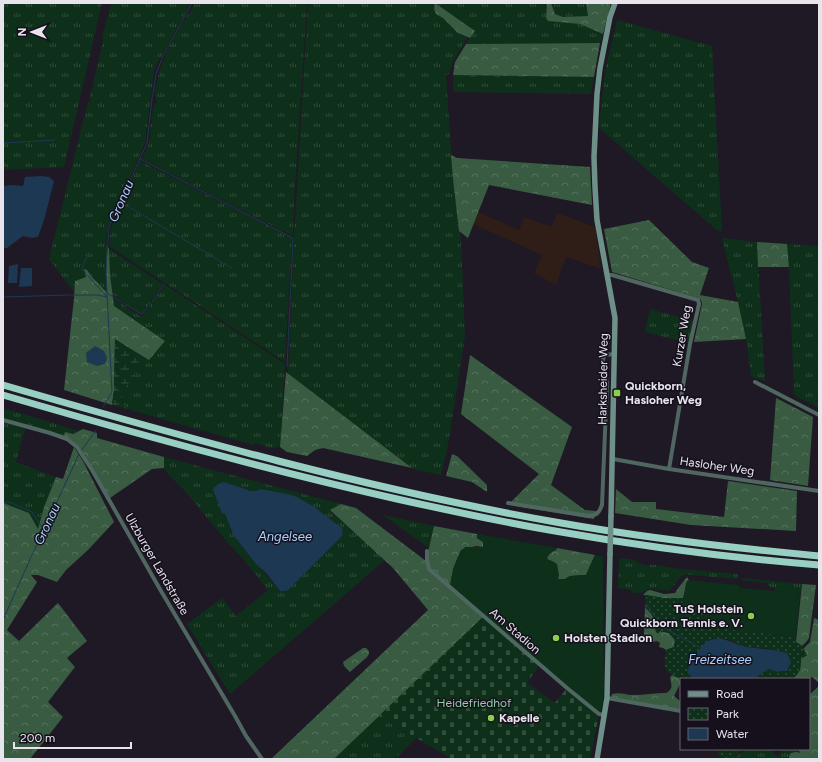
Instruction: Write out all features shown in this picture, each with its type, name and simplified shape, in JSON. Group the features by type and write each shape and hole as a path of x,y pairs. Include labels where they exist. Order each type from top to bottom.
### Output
{"highway":[{"path":"3,386 164,432 346,478 452,502 562,523 661,538 750,550 819,556"},
{"path":"3,395 161,440 264,467 331,484 451,511 560,532 660,547 819,565"}],"main road":[{"name":"Harksheider Weg","path":"597,759 607,698 615,318 599,233 596,206 594,157 597,94 600,68 610,17 615,3"}],"street":[{"name":"Kurzer Weg","path":"608,275 620,277 698,300 699,304 690,344 669,469"},
{"path":"508,503 589,516 594,516 600,510 602,505 607,383 602,360 606,355 615,354"},
{"path":"755,382 819,414"},
{"name":"Ulzburger Landstraße","path":"3,420 67,439 77,447 246,736 262,759"},
{"name":"Hasloher Weg","path":"613,459 669,469 819,491"},
{"name":"Am Stadion","path":"427,551 429,569 564,686 599,714 604,715"},
{"path":"607,698 680,711"}],"shaded area":[{"path":"478,212 519,230 524,217 552,227 557,213 595,227 601,269 566,257 556,285 534,273 542,255 473,224"}],"green space":[{"path":"3,3 102,3 64,167 3,170"},
{"path":"111,3 191,3 159,59 154,71 145,143 108,227 106,244 107,293 87,270 84,270 86,277 75,281 74,292 49,259 88,102 91,102 90,93 94,85 93,81"},
{"path":"195,3 307,3 293,235 142,159 149,143 153,107 157,102 155,90 159,73 177,32"},
{"path":"308,3 435,3 434,9 436,14 443,18 458,33 467,37 453,61 449,74 446,75 453,179 461,240 465,336 448,445 441,475 412,468 288,374 294,237"},
{"path":"435,3 475,31 470,38 458,33 443,18 436,14 434,9"},
{"path":"436,3 547,3 546,18 548,21 580,24 603,34 600,43 466,44 474,31"},
{"path":"547,3 551,3 555,14 563,17 588,16 586,3 611,3 603,34 580,24 548,21 546,18"},
{"path":"551,3 586,3 588,16 563,17 555,14"},
{"path":"617,20 712,46 722,231 718,231 599,128 605,71"},
{"path":"600,43 594,77 453,75 455,62 466,44"},
{"path":"453,75 594,77 591,94 453,92"},
{"path":"451,155 457,158 590,167 592,205 489,185 468,238 459,231"},
{"path":"140,161 292,238 285,362 109,246 111,228"},
{"path":"649,220 692,262 709,268 700,295 738,302 746,339 694,342 702,304 701,300 612,272 604,229"},
{"path":"722,238 757,242 765,381 751,376 746,339"},
{"path":"757,242 787,244 789,267 758,267"},
{"path":"787,244 819,246 819,408 794,395"},
{"path":"107,246 109,249 110,275 114,306 165,341 149,360 115,340 114,390 112,405 64,390 75,281 86,277 84,269 87,270 107,293"},
{"path":"109,249 163,284 151,301 152,303 165,285 285,364 280,447 271,448 255,443 253,445 127,409 123,404 122,396 124,389 133,378 142,356 149,360 165,341 114,306 113,298 142,316 151,305 149,304 142,313 140,313 112,294"},
{"path":"650,309 693,321 689,343 645,332"},
{"path":"115,339 142,356 133,378 124,389 122,396 123,404 127,409 112,405 114,391"},
{"path":"470,355 572,427 551,485 585,510 596,511 594,519 515,506 511,502 539,474 461,414"},
{"path":"286,372 412,468 323,448 315,450 307,456 287,452 280,447"},
{"path":"776,398 813,417 808,486 770,480"},
{"path":"3,408 79,431 63,437 3,419"},
{"path":"3,423 15,425 25,429 16,462 56,477 44,507 38,529 29,513 3,503"},
{"path":"83,429 97,433 97,438 164,457 164,468 152,469 110,498 85,457 64,437 65,432 73,434"},
{"path":"74,447 83,461 114,522 88,550 66,570 57,582 38,575 31,575 37,582 7,630 19,641 58,603 87,641 67,658 75,667 48,702 63,717 30,759 3,759 3,503 29,513 38,529 44,507 56,477 63,479"},
{"path":"452,454 457,456 487,485 487,492 472,482 446,476"},
{"path":"164,457 341,504 330,511 385,560 230,694 187,624 222,598 236,616 268,590 164,468","holes":["222,483 227,483 251,491 261,489 288,494 303,500 343,529 343,533 280,591 234,536 213,490"]},
{"path":"728,481 797,491 796,531 691,525 615,513 616,489 632,502 656,502 656,509 724,517"},
{"path":"341,504 356,508 426,561 434,526 477,534 477,538 483,542 483,547 476,546 461,550 453,569 450,587 483,617 334,759 271,759 428,610 393,568 330,510"},
{"path":"383,515 434,526 429,548"},
{"name":"Holsten Stadion","path":"477,534 557,548 549,554 547,559 557,564 559,575 558,579 565,579 570,576 586,575 595,555 603,556 604,686 602,709 599,714 450,587 454,566 465,547 483,547 483,542 477,538"},
{"path":"557,548 595,555 586,575 570,576 565,579 558,579 547,559 549,554"},
{"path":"623,558 634,560 644,565 738,574 737,579 685,574 669,591 649,589 641,593 634,593 630,590 618,588 619,560"},
{"path":"687,577 689,580 686,583 683,598 664,598 643,595 650,590 664,594 675,593"},
{"path":"743,578 802,584 800,594 775,591 774,588 768,586 768,583 742,580"},
{"name":"TuS Holstein Quickborn Tennis e. V.","path":"687,581 738,585 740,588 800,594 796,637 703,626 704,606 682,605"},
{"path":"802,584 816,585 809,638 802,646 796,642"},
{"path":"646,595 664,598 683,598 682,605 705,606 703,626 796,637 796,642 802,646 807,655 801,659 800,670 794,678 756,678 768,669 778,672 787,653 770,649 745,647 727,639 719,638 707,641 692,678 680,678 680,680 670,673 665,667 666,650 674,647 675,640 669,633 660,631 658,634 656,632 655,629 657,623 645,607"},
{"path":"645,607 654,618 659,631 669,633 675,640 674,647 666,650 659,647 660,643 657,641 647,643 648,638 644,636"},
{"name":"Heidefriedhof","path":"483,617 539,665 527,683 555,703 567,688 599,714 590,759 452,759 379,716"},
{"path":"814,618 819,620 819,683 812,677 794,678 800,670 801,659 807,655 803,649 810,642"},
{"path":"363,648 366,648 369,651 369,654 350,672 344,666 343,662"},
{"path":"672,675 680,680 680,684 674,696 680,701 680,710 611,697 612,694 615,693 633,695 666,693 671,689 670,678"},
{"path":"819,686 819,759 789,759 791,753 800,753 799,750 810,750 810,694"},
{"path":"379,716 416,738 395,759 334,759"},
{"path":"719,750 741,750 733,759 718,756"},
{"path":"745,750 773,750 772,752 776,756 779,756 783,750 797,750 800,753 789,756 789,759 734,759"}],"water":[{"path":"25,177 49,177 54,181 38,237 32,238 23,236 7,248 3,248 3,186 23,186"},
{"path":"18,264 17,283 8,283 9,266"},
{"path":"21,268 32,268 32,286 19,287"},
{"path":"95,346 104,351 107,358 105,364 97,366 87,362 86,353"},
{"name":"Angelsee","path":"224,482 251,491 261,489 297,497 313,506 343,529 342,536 288,590 280,591 234,536 225,514 222,513 213,490 217,485"},
{"name":"Freizeitsee","path":"719,638 746,647 787,653 791,662 787,671 778,672 768,669 756,678 692,678 687,672 693,657 707,641"}],"waterway":[{"name":"Gronau","path":"103,407 112,392 106,270 109,227 147,143 156,74 163,56 192,3"},
{"path":"3,143 55,140"},
{"path":"140,159 293,238 287,367"},
{"path":"124,204 232,268"},
{"path":"86,258 82,269 107,297"},
{"path":"152,302 164,284"},
{"path":"107,293 141,314 150,304"},
{"path":"3,297 69,295"},
{"path":"71,295 98,295 106,297"},
{"name":"Gronau","path":"81,451 96,430"},
{"name":"Gronau","path":"3,620 79,454"},
{"path":"3,503 9,502 32,512 44,530"},
{"path":"646,604 661,626 701,648"}],"place":[{"name":"Quickborn, Hasloher Weg","path":"617,393"},
{"name":"TuS Holstein Quickborn Tennis e. V.","path":"751,616"},
{"name":"Holsten Stadion","path":"556,638"},
{"name":"Kapelle","path":"491,718"}]}
